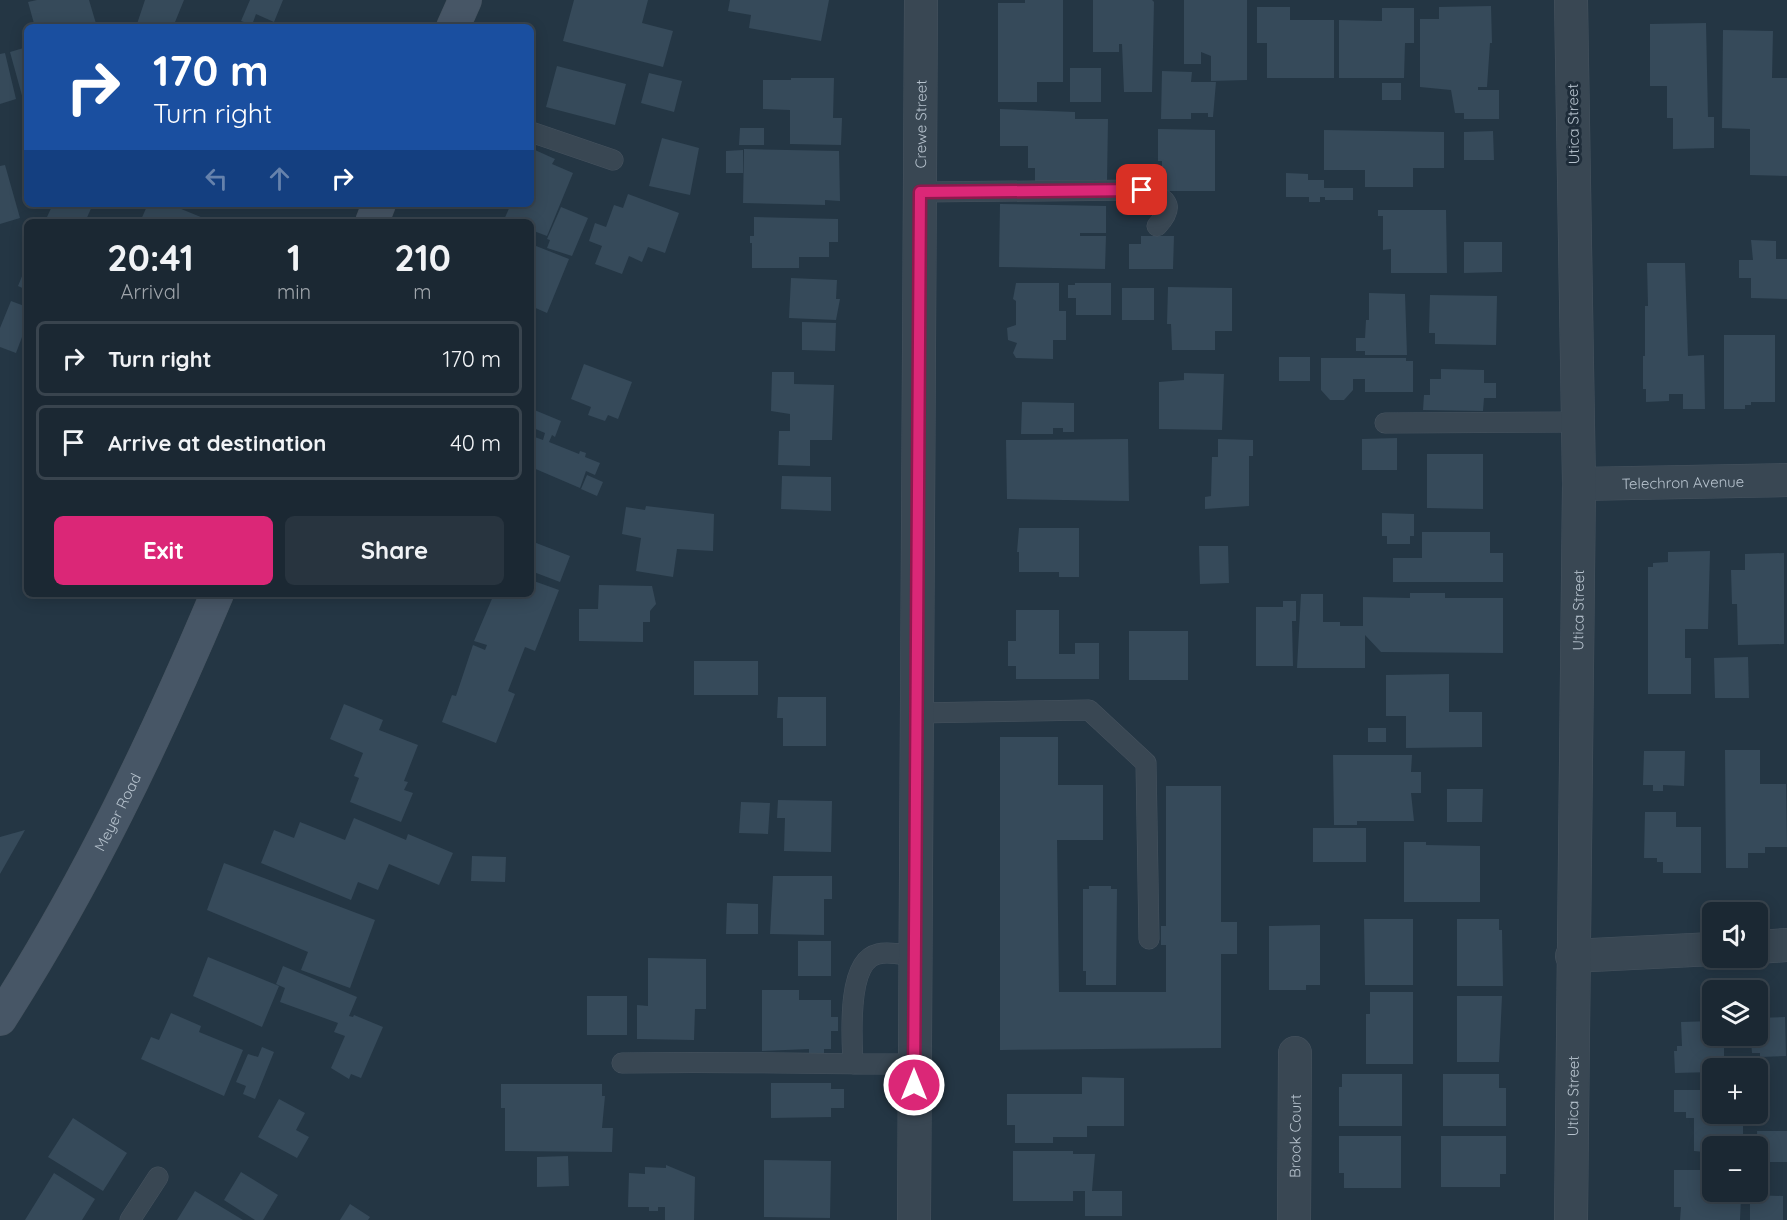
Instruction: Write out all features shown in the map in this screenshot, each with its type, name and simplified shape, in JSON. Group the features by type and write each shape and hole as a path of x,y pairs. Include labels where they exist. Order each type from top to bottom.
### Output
{"main road":[{"path":"454,24 465,0"},
{"name":"Meyer Road","path":"0,1020 27,977 117,816 216,597"}],"street":[{"name":"Crewe Street","path":"914,1220 921,0"},
{"name":"Utica Street","path":"1571,0 1579,422 1571,1220"},
{"name":"Telechron Avenue","path":"1579,484 1787,480"},
{"path":"1768,946 1787,945"},
{"path":"1572,956 1702,950"},
{"name":"Brook Court","path":"1294,1220 1295,1053"}],"lane":[{"path":"534,133 613,160"},
{"path":"920,192 1142,190 1162,197 1168,206 1167,215 1157,226"},
{"path":"1385,423 1579,422"},
{"path":"917,712 1089,710 1146,763 1149,939"},
{"path":"854,1064 854,998 857,976 864,961 878,954 915,956"},
{"path":"622,1063 742,1061 787,1065 915,1064"},
{"path":"130,1220 158,1177"}],"building":[{"path":"89,0 96,24 34,24 28,2"},
{"path":"145,0 184,0 174,24 137,24"},
{"path":"250,0 283,0 274,22 256,14 252,24 241,21"},
{"path":"574,0 648,0 642,23 673,31 663,67 563,41"},
{"path":"730,0 829,0 821,41 749,28 751,15 728,11"},
{"path":"1025,0 1063,0 1063,82 1037,82 1037,102 998,102 998,3 1025,3"},
{"path":"1093,0 1152,0 1154,2 1152,92 1124,92 1122,44 1119,44 1119,52 1093,52"},
{"path":"1184,0 1247,0 1247,80 1211,81 1211,56 1201,52 1201,64 1184,64"},
{"path":"1491,6 1492,43 1490,43 1487,87 1478,87 1478,90 1499,90 1499,119 1464,119 1464,113 1455,113 1451,90 1420,87 1420,19 1439,19 1439,7"},
{"path":"1257,7 1290,7 1290,20 1334,20 1334,78 1267,78 1267,43 1257,43"},
{"path":"1382,8 1414,8 1414,43 1405,43 1404,78 1339,78 1339,20 1382,21"},
{"path":"1706,23 1708,117 1714,117 1714,148 1673,149 1673,118 1667,118 1667,86 1650,86 1650,24"},
{"path":"1723,30 1773,31 1772,78 1787,78 1787,176 1750,175 1750,129 1722,128"},
{"path":"24,48 24,103 10,52"},
{"path":"5,53 16,99 0,104 0,54"},
{"path":"557,66 626,84 615,125 546,107"},
{"path":"1070,68 1101,68 1101,102 1070,102"},
{"path":"1162,71 1192,72 1191,82 1216,82 1213,117 1208,117 1208,113 1191,113 1191,119 1161,119"},
{"path":"649,73 682,81 674,112 641,103"},
{"path":"791,78 834,78 833,118 842,118 841,145 790,144 790,110 763,109 763,80 791,80"},
{"path":"1382,83 1401,83 1401,100 1382,100"},
{"path":"1000,109 1075,112 1075,119 1108,119 1107,182 1035,181 1035,168 1028,168 1028,146 1000,146"},
{"path":"740,128 764,128 764,145 739,145"},
{"path":"1158,129 1215,130 1215,191 1165,191 1164,167 1162,167 1162,161 1158,161"},
{"path":"1324,130 1444,132 1444,168 1413,168 1413,187 1365,187 1365,170 1324,170"},
{"path":"1493,131 1494,160 1464,160 1464,132"},
{"path":"662,138 699,148 690,195 649,186"},
{"path":"744,149 839,151 840,201 825,200 825,205 743,203"},
{"path":"743,150 743,173 726,173 726,151"},
{"path":"534,151 555,159 552,164 573,173 547,236 534,231 534,219 504,219 510,207 534,207"},
{"path":"5,165 20,218 0,224 0,166"},
{"path":"1286,173 1308,174 1308,180 1324,180 1324,188 1353,188 1353,200 1325,200 1325,197 1320,197 1320,202 1309,202 1309,197 1286,197"},
{"path":"628,194 679,213 665,253 648,247 642,262 629,256 622,274 595,264 602,246 589,241 595,223 606,227 614,205 623,208"},
{"path":"1000,204 1106,206 1106,233 1080,233 1080,236 1106,236 1105,269 999,267"},
{"path":"52,207 92,207 86,219 47,217"},
{"path":"147,207 176,207 206,219 141,219"},
{"path":"561,207 588,218 572,256 547,248 550,240 547,239"},
{"path":"1378,210 1446,210 1447,273 1391,273 1391,249 1383,250 1383,216 1378,216"},
{"path":"754,217 838,219 838,242 829,242 829,257 799,257 799,268 752,268 750,236 754,236"},
{"path":"1141,236 1174,236 1173,269 1129,269 1129,244 1141,244"},
{"path":"1751,240 1776,241 1776,259 1787,259 1787,299 1751,298 1751,278 1739,278 1739,260 1753,260"},
{"path":"1464,242 1502,242 1502,272 1464,273"},
{"path":"534,245 569,259 547,313 534,307"},
{"path":"1647,263 1685,263 1688,356 1704,355 1705,409 1683,409 1683,394 1669,394 1669,401 1646,402 1646,389 1643,389 1643,356 1645,356 1645,306 1648,306"},
{"path":"24,271 24,289 18,286"},
{"path":"791,278 837,280 836,299 840,299 836,320 789,318"},
{"path":"1016,283 1059,283 1059,311 1066,311 1066,340 1053,340 1053,359 1016,358 1013,353 1017,343 1008,340 1007,328 1016,325 1016,301 1013,299"},
{"path":"1075,283 1111,283 1111,315 1076,315 1076,298 1068,298 1068,285 1075,285"},
{"path":"1168,287 1232,288 1232,331 1215,331 1215,350 1172,350 1171,324 1167,324"},
{"path":"1122,288 1154,288 1154,320 1122,320"},
{"path":"1369,293 1405,294 1407,355 1365,355 1365,351 1356,351 1356,338 1365,338 1366,320 1369,320"},
{"path":"1430,295 1497,296 1496,345 1435,344 1435,333 1429,333"},
{"path":"11,301 24,306 24,338 22,337 16,353 0,347 0,328"},
{"path":"802,322 836,323 835,351 802,350"},
{"path":"1724,335 1775,335 1775,402 1751,402 1751,405 1745,405 1745,409 1724,409"},
{"path":"1279,357 1310,357 1310,381 1279,381"},
{"path":"1321,358 1406,358 1406,361 1413,361 1413,392 1365,392 1365,379 1353,379 1353,390 1344,400 1330,400 1321,390"},
{"path":"584,364 632,382 618,419 608,415 605,421 588,415 591,407 571,399"},
{"path":"1441,369 1484,370 1484,383 1496,383 1496,398 1484,398 1483,411 1423,410 1424,395 1430,395 1430,379 1441,379"},
{"path":"772,372 794,372 794,384 834,385 832,440 810,440 810,466 778,465 779,431 790,431 790,414 771,411"},
{"path":"1184,373 1224,374 1222,430 1159,429 1159,382 1184,380"},
{"path":"1022,402 1074,403 1074,432 1063,432 1063,428 1053,428 1053,434 1021,434"},
{"path":"534,410 561,421 555,437 552,435 549,442 579,454 580,451 586,453 585,457 600,463 595,475 586,471 580,488 534,468 534,437 543,440 545,433 534,428"},
{"path":"1397,438 1397,470 1362,470 1362,439"},
{"path":"1128,439 1129,501 1007,499 1006,440"},
{"path":"1218,439 1253,440 1253,456 1249,456 1249,506 1205,509 1205,497 1211,496 1212,457 1218,457"},
{"path":"1427,454 1483,454 1483,509 1427,508"},
{"path":"587,475 603,482 597,496 581,489"},
{"path":"782,476 831,477 831,511 781,509"},
{"path":"646,506 714,514 713,551 677,549 673,577 636,571 641,538 622,534 626,507 645,510"},
{"path":"1382,513 1414,514 1414,536 1410,536 1410,544 1387,544 1387,536 1382,536"},
{"path":"1019,528 1079,528 1079,577 1059,577 1059,572 1019,572 1019,552 1017,552"},
{"path":"1422,532 1490,532 1490,553 1503,553 1503,582 1393,582 1393,558 1422,558"},
{"path":"534,542 570,556 560,582 534,572"},
{"path":"1199,546 1228,546 1229,583 1200,584"},
{"path":"1710,551 1708,629 1685,629 1685,658 1691,658 1691,694 1648,694 1648,567 1653,567 1653,563 1668,562 1668,552"},
{"path":"1784,553 1784,644 1738,645 1737,604 1732,604 1731,570 1745,570 1745,554"},
{"path":"534,581 559,590 535,651 525,647 508,691 515,694 496,743 442,722 452,695 456,696 473,645 485,650 487,645 474,641 493,597 534,597"},
{"path":"599,585 652,586 656,604 650,611 650,622 643,622 643,642 579,641 579,609 598,609"},
{"path":"1410,593 1445,593 1445,598 1503,598 1503,653 1381,652 1365,635 1365,668 1297,668 1301,594 1323,594 1323,622 1340,622 1340,626 1363,626 1363,597 1410,598"},
{"path":"1283,601 1296,601 1296,621 1292,621 1293,666 1256,666 1256,607 1283,607"},
{"path":"1016,610 1059,610 1059,654 1075,654 1075,643 1099,643 1099,679 1016,679 1016,666 1008,666 1008,641 1016,641"},
{"path":"1129,631 1188,631 1188,680 1129,680"},
{"path":"1748,657 1749,698 1715,698 1714,658"},
{"path":"694,661 758,661 758,695 694,695"},
{"path":"1449,674 1449,712 1482,712 1482,747 1406,748 1406,716 1386,716 1386,675"},
{"path":"778,697 826,697 826,746 783,746 783,718 777,718"},
{"path":"344,704 383,720 379,730 418,745 404,781 408,782 404,790 413,793 401,822 350,802 359,778 354,776 363,753 330,739"},
{"path":"1368,728 1386,728 1386,742 1368,742"},
{"path":"1000,737 1058,737 1058,785 1103,785 1103,840 1057,840 1059,992 1166,992 1166,945 1161,945 1161,926 1166,926 1166,786 1221,786 1221,922 1237,922 1237,954 1221,954 1221,1048 1000,1050"},
{"path":"1725,750 1760,750 1760,784 1786,784 1787,847 1765,847 1765,853 1748,853 1748,868 1726,868"},
{"path":"1644,751 1685,751 1684,786 1663,785 1663,791 1653,791 1653,785 1643,785"},
{"path":"1333,755 1412,755 1411,772 1421,772 1421,793 1411,793 1414,821 1357,821 1357,825 1334,825"},
{"path":"1447,789 1483,789 1482,822 1447,822"},
{"path":"778,800 832,801 831,852 784,851 785,818 777,818"},
{"path":"741,802 770,803 768,834 739,833"},
{"path":"1645,812 1676,812 1676,827 1701,827 1701,873 1663,873 1663,862 1657,862 1657,858 1644,858"},
{"path":"354,818 406,840 408,834 453,853 439,885 389,864 378,890 358,882 351,900 261,863 274,830 294,838 300,822 345,840"},
{"path":"1313,828 1366,828 1366,862 1313,862"},
{"path":"25,830 0,874 0,837"},
{"path":"1404,842 1426,842 1426,845 1480,846 1480,902 1404,902"},
{"path":"472,856 506,857 505,882 471,881"},
{"path":"224,863 375,920 350,988 301,970 308,952 207,910"},
{"path":"773,876 832,876 832,899 824,899 824,935 770,934"},
{"path":"1089,886 1111,886 1111,889 1117,889 1116,985 1086,985 1086,971 1083,971 1083,889 1089,889"},
{"path":"727,903 758,904 758,934 726,934"},
{"path":"1364,919 1413,919 1413,985 1365,985"},
{"path":"1457,919 1499,919 1499,930 1502,930 1503,986 1457,986"},
{"path":"1320,925 1320,985 1306,985 1306,990 1269,990 1269,926"},
{"path":"798,941 831,941 831,976 798,976"},
{"path":"208,957 279,986 262,1027 193,996"},
{"path":"648,958 706,959 706,1009 695,1009 694,1040 637,1039 637,1005 648,1006"},
{"path":"283,966 357,997 349,1016 354,1015 383,1027 361,1078 351,1074 349,1079 331,1068 345,1036 334,1032 338,1023 280,1002 285,988 276,984"},
{"path":"762,990 799,990 799,1000 831,1000 831,1017 838,1017 838,1031 831,1031 831,1049 824,1049 824,1055 809,1055 809,1049 762,1051"},
{"path":"1370,992 1413,992 1413,1064 1366,1064 1366,1014 1370,1014"},
{"path":"587,996 627,996 627,1035 587,1035"},
{"path":"1457,996 1502,996 1499,1062 1457,1062"},
{"path":"171,1013 201,1026 199,1032 243,1050 224,1096 141,1059 151,1037 159,1040"},
{"path":"1785,1017 1786,1056 1760,1057 1760,1053 1752,1053 1751,1046 1768,1046 1768,1018"},
{"path":"1702,1021 1702,1046 1724,1046 1724,1058 1702,1058 1702,1072 1675,1073 1674,1051 1677,1051 1677,1046 1682,1046 1681,1022"},
{"path":"262,1047 274,1052 255,1099 243,1094 246,1086 236,1082 248,1054 258,1057"},
{"path":"1342,1074 1402,1074 1402,1126 1339,1126 1339,1087 1342,1087"},
{"path":"1443,1074 1499,1074 1499,1088 1506,1088 1506,1126 1443,1126"},
{"path":"1082,1077 1124,1078 1124,1126 1087,1126 1087,1137 1053,1137 1053,1143 1015,1143 1015,1125 1007,1125 1007,1094 1082,1094"},
{"path":"771,1083 831,1083 831,1089 844,1089 844,1108 831,1108 831,1117 771,1118"},
{"path":"501,1084 602,1084 602,1096 605,1096 602,1128 613,1128 612,1152 505,1151 505,1108 501,1108"},
{"path":"1674,1090 1702,1090 1702,1124 1743,1124 1743,1136 1702,1136 1702,1152 1694,1151 1694,1118 1686,1118 1686,1112 1674,1112"},
{"path":"279,1099 305,1113 296,1130 309,1137 297,1158 258,1137"},
{"path":"73,1118 127,1153 103,1191 48,1157"},
{"path":"1757,1131 1787,1131 1787,1162 1768,1162 1768,1136 1757,1136"},
{"path":"1339,1136 1401,1136 1401,1188 1344,1188 1344,1173 1339,1173"},
{"path":"1441,1136 1506,1136 1506,1174 1500,1174 1500,1187 1441,1187"},
{"path":"1013,1151 1073,1151 1073,1154 1095,1154 1092,1191 1122,1191 1122,1216 1085,1216 1085,1191 1073,1191 1073,1201 1013,1201"},
{"path":"568,1156 569,1186 537,1187 537,1157"},
{"path":"764,1160 831,1161 830,1218 764,1217"},
{"path":"666,1165 695,1177 694,1220 665,1220 665,1207 658,1207 658,1211 649,1211 649,1207 628,1207 629,1173 645,1174 645,1167 666,1168"},
{"path":"1674,1170 1702,1170 1702,1202 1741,1202 1740,1220 1680,1220 1681,1207 1674,1207"},
{"path":"241,1172 278,1195 263,1220 255,1220 224,1200"},
{"path":"54,1173 95,1199 82,1220 25,1220"},
{"path":"195,1191 243,1220 177,1220"},
{"path":"1768,1196 1783,1196 1783,1220 1750,1220 1750,1202 1768,1202"},
{"path":"350,1204 370,1217 368,1220 340,1220"}],"route":[{"path":"914,1085 920,192 1142,190"}]}
